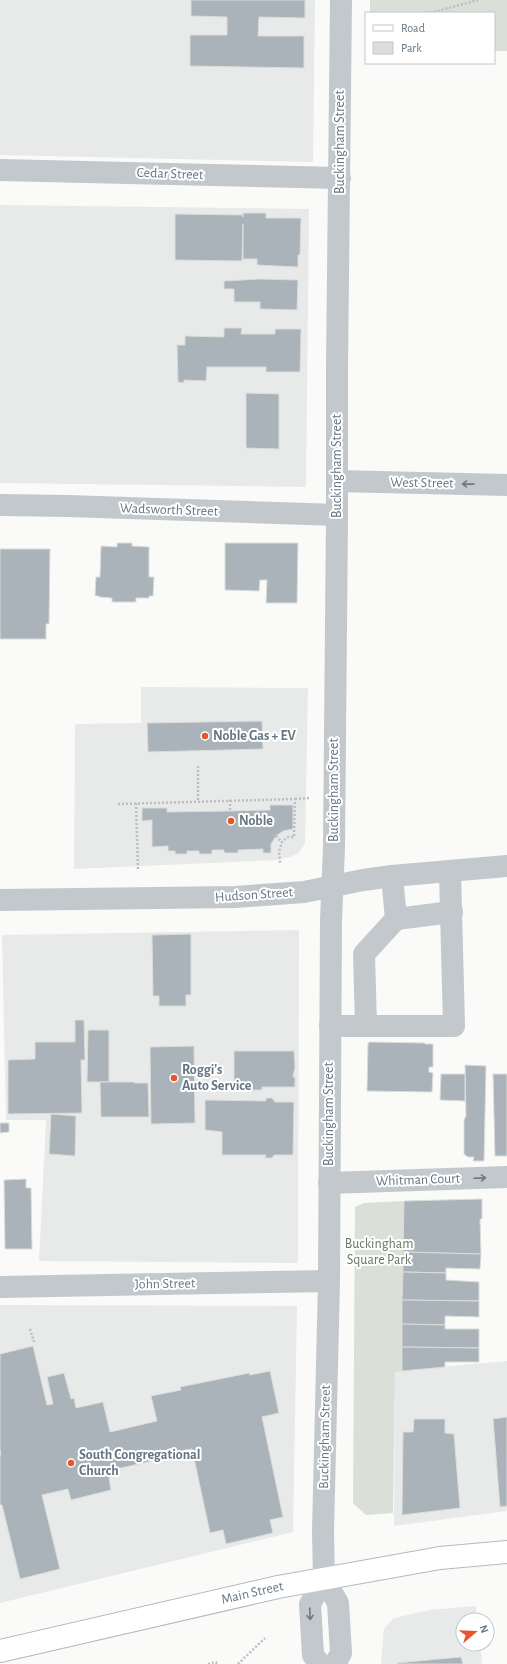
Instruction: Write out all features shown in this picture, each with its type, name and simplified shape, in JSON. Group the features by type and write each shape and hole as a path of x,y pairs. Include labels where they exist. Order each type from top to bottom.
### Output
{"main road":[{"name":"Main Street","path":"0,1651 278,1587 440,1558 507,1552"}],"street":[{"name":"Buckingham Street","path":"324,1579 323,1524 329,1281 330,1026 337,516 341,0"},
{"name":"Cedar Street","path":"0,170 340,178"},
{"name":"West Street","path":"337,482 507,485"},
{"name":"Wadsworth Street","path":"0,506 68,506 337,516"},
{"name":"Hudson Street","path":"0,900 200,898 304,892 392,876 507,866"},
{"path":"330,1026 454,1026 450,872"},
{"path":"392,876 396,918"},
{"path":"366,1025 364,954 396,918 452,912"},
{"path":"331,953 364,954"},
{"name":"Whitman Court","path":"329,1183 507,1177"},
{"name":"John Street","path":"0,1287 329,1281"},
{"path":"320,1664 313,1654 310,1604 324,1579"},
{"path":"324,1579 338,1603 342,1653 335,1664"}],"path":[{"path":"434,12 478,0"},
{"path":"198,766 198,801"},
{"path":"118,804 310,798"},
{"path":"280,863 279,852 282,842 288,837 294,837 295,799"},
{"path":"230,800 230,811"},
{"path":"136,803 138,870"},
{"path":"276,836 282,842"},
{"path":"30,1329 34,1342"},
{"path":"238,1664 265,1638"},
{"path":"208,1664 215,1662 218,1664"}],"shaded area":[{"path":"0,0 315,0 313,162 0,155"},
{"path":"0,205 309,209 306,487 0,483"},
{"path":"141,687 308,688 305,843 299,853 290,857 276,860 74,869 75,724 141,723"},
{"path":"299,930 298,1263 39,1261 46,1120 6,1120 2,935"},
{"path":"0,1305 297,1306 293,1532 0,1603"},
{"path":"507,1361 507,1511 394,1526 395,1371"},
{"path":"476,1606 476,1612 455,1612 455,1652 481,1652 482,1664 381,1664 384,1629 394,1618 430,1610"}],"green space":[{"path":"370,0 507,0 507,51 495,51 495,12 370,12"},
{"name":"Buckingham Square Park","path":"404,1201 402,1371 395,1372 393,1513 366,1515 353,1503 355,1207 364,1203"}],"building":[{"path":"191,0 305,0 305,18 259,17 258,36 304,36 304,68 190,66 190,35 227,35 227,17 191,16"},
{"path":"243,213 266,213 266,218 301,218 300,255 298,255 298,267 257,265 257,259 243,259 243,224 242,261 175,260 175,214 243,215"},
{"path":"260,279 298,280 297,310 260,309 260,302 234,302 234,289 224,289 224,281"},
{"path":"224,328 242,328 241,334 275,334 275,329 301,329 300,372 266,372 266,367 207,367 206,381 184,380 184,383 178,382 177,345 185,345 185,336 224,337"},
{"path":"246,393 279,394 279,449 246,448"},
{"path":"117,543 132,543 132,546 149,547 149,577 154,577 153,596 149,596 149,598 136,598 136,602 112,602 112,598 95,596 96,577 100,577 101,546 117,547"},
{"path":"225,543 298,543 297,603 266,603 267,580 260,580 259,591 225,590"},
{"path":"0,549 50,549 49,624 46,624 46,639 0,639"},
{"name":"Noble Gas + EV","path":"262,721 263,749 148,752 147,723"},
{"path":"270,805 293,805 293,829 283,831 276,836 271,844 271,853 263,853 263,849 238,850 238,853 224,853 224,850 212,850 212,854 199,854 199,851 187,851 187,854 175,854 175,851 168,851 168,846 152,847 152,820 142,821 142,808 167,808 167,812 230,811 270,810"},
{"path":"191,934 191,995 186,995 186,1006 159,1006 159,996 153,996 152,935"},
{"path":"75,1020 84,1020 85,1060 81,1060 82,1113 8,1114 8,1060 35,1059 35,1042 75,1042"},
{"path":"88,1030 109,1030 109,1082 87,1082"},
{"path":"368,1043 433,1044 433,1067 429,1067 429,1072 433,1073 432,1092 367,1091"},
{"path":"194,1046 195,1123 151,1124 150,1047"},
{"path":"234,1051 294,1051 295,1067 293,1077 295,1077 295,1087 262,1087 262,1090 248,1090 248,1087 234,1087"},
{"path":"465,1065 486,1066 484,1161 473,1161 474,1157 468,1157 464,1154 464,1120 466,1116"},
{"path":"441,1074 465,1074 465,1101 440,1100"},
{"path":"493,1074 507,1074 507,1156 495,1156"},
{"path":"100,1082 148,1083 149,1117 101,1117"},
{"path":"266,1098 272,1098 275,1102 294,1102 293,1155 274,1155 272,1158 265,1158 266,1155 222,1155 222,1132 205,1130 205,1100 266,1101"},
{"path":"51,1114 76,1116 75,1156 49,1154"},
{"path":"0,1123 9,1123 9,1132 0,1133"},
{"path":"26,1179 26,1188 31,1188 32,1249 5,1249 4,1180"},
{"path":"482,1199 482,1219 480,1219 481,1254 403,1252 404,1201"},
{"path":"403,1252 481,1254 480,1269 446,1268 446,1273 403,1272"},
{"path":"403,1272 446,1273 446,1280 479,1282 479,1301 402,1300"},
{"path":"402,1300 479,1301 479,1317 445,1316 445,1325 402,1324"},
{"path":"402,1324 445,1325 445,1329 479,1329 479,1348 402,1347"},
{"name":"South Congregational Church","path":"33,1346 47,1405 53,1404 47,1377 64,1373 71,1399 74,1398 76,1408 103,1402 110,1432 157,1421 151,1396 181,1390 180,1387 249,1373 250,1375 270,1371 279,1413 262,1417 283,1517 270,1520 273,1533 226,1544 223,1530 210,1533 192,1449 185,1450 186,1453 108,1471 111,1490 71,1500 68,1489 42,1495 60,1569 20,1579 2,1505 0,1505 0,1354"},
{"path":"402,1347 479,1348 479,1362 445,1362 445,1367 402,1371"},
{"path":"507,1417 507,1506 500,1507 493,1419"},
{"path":"414,1419 445,1419 445,1433 454,1434 460,1508 402,1515 403,1432 413,1432"},
{"path":"461,1657 463,1664 397,1664 397,1663"}],"place":[{"name":"Noble Gas + EV","path":"205,736"},
{"name":"Noble","path":"231,821"},
{"name":"Roggi's Auto Service","path":"174,1078"},
{"name":"South Congregational Church","path":"71,1463"}]}
